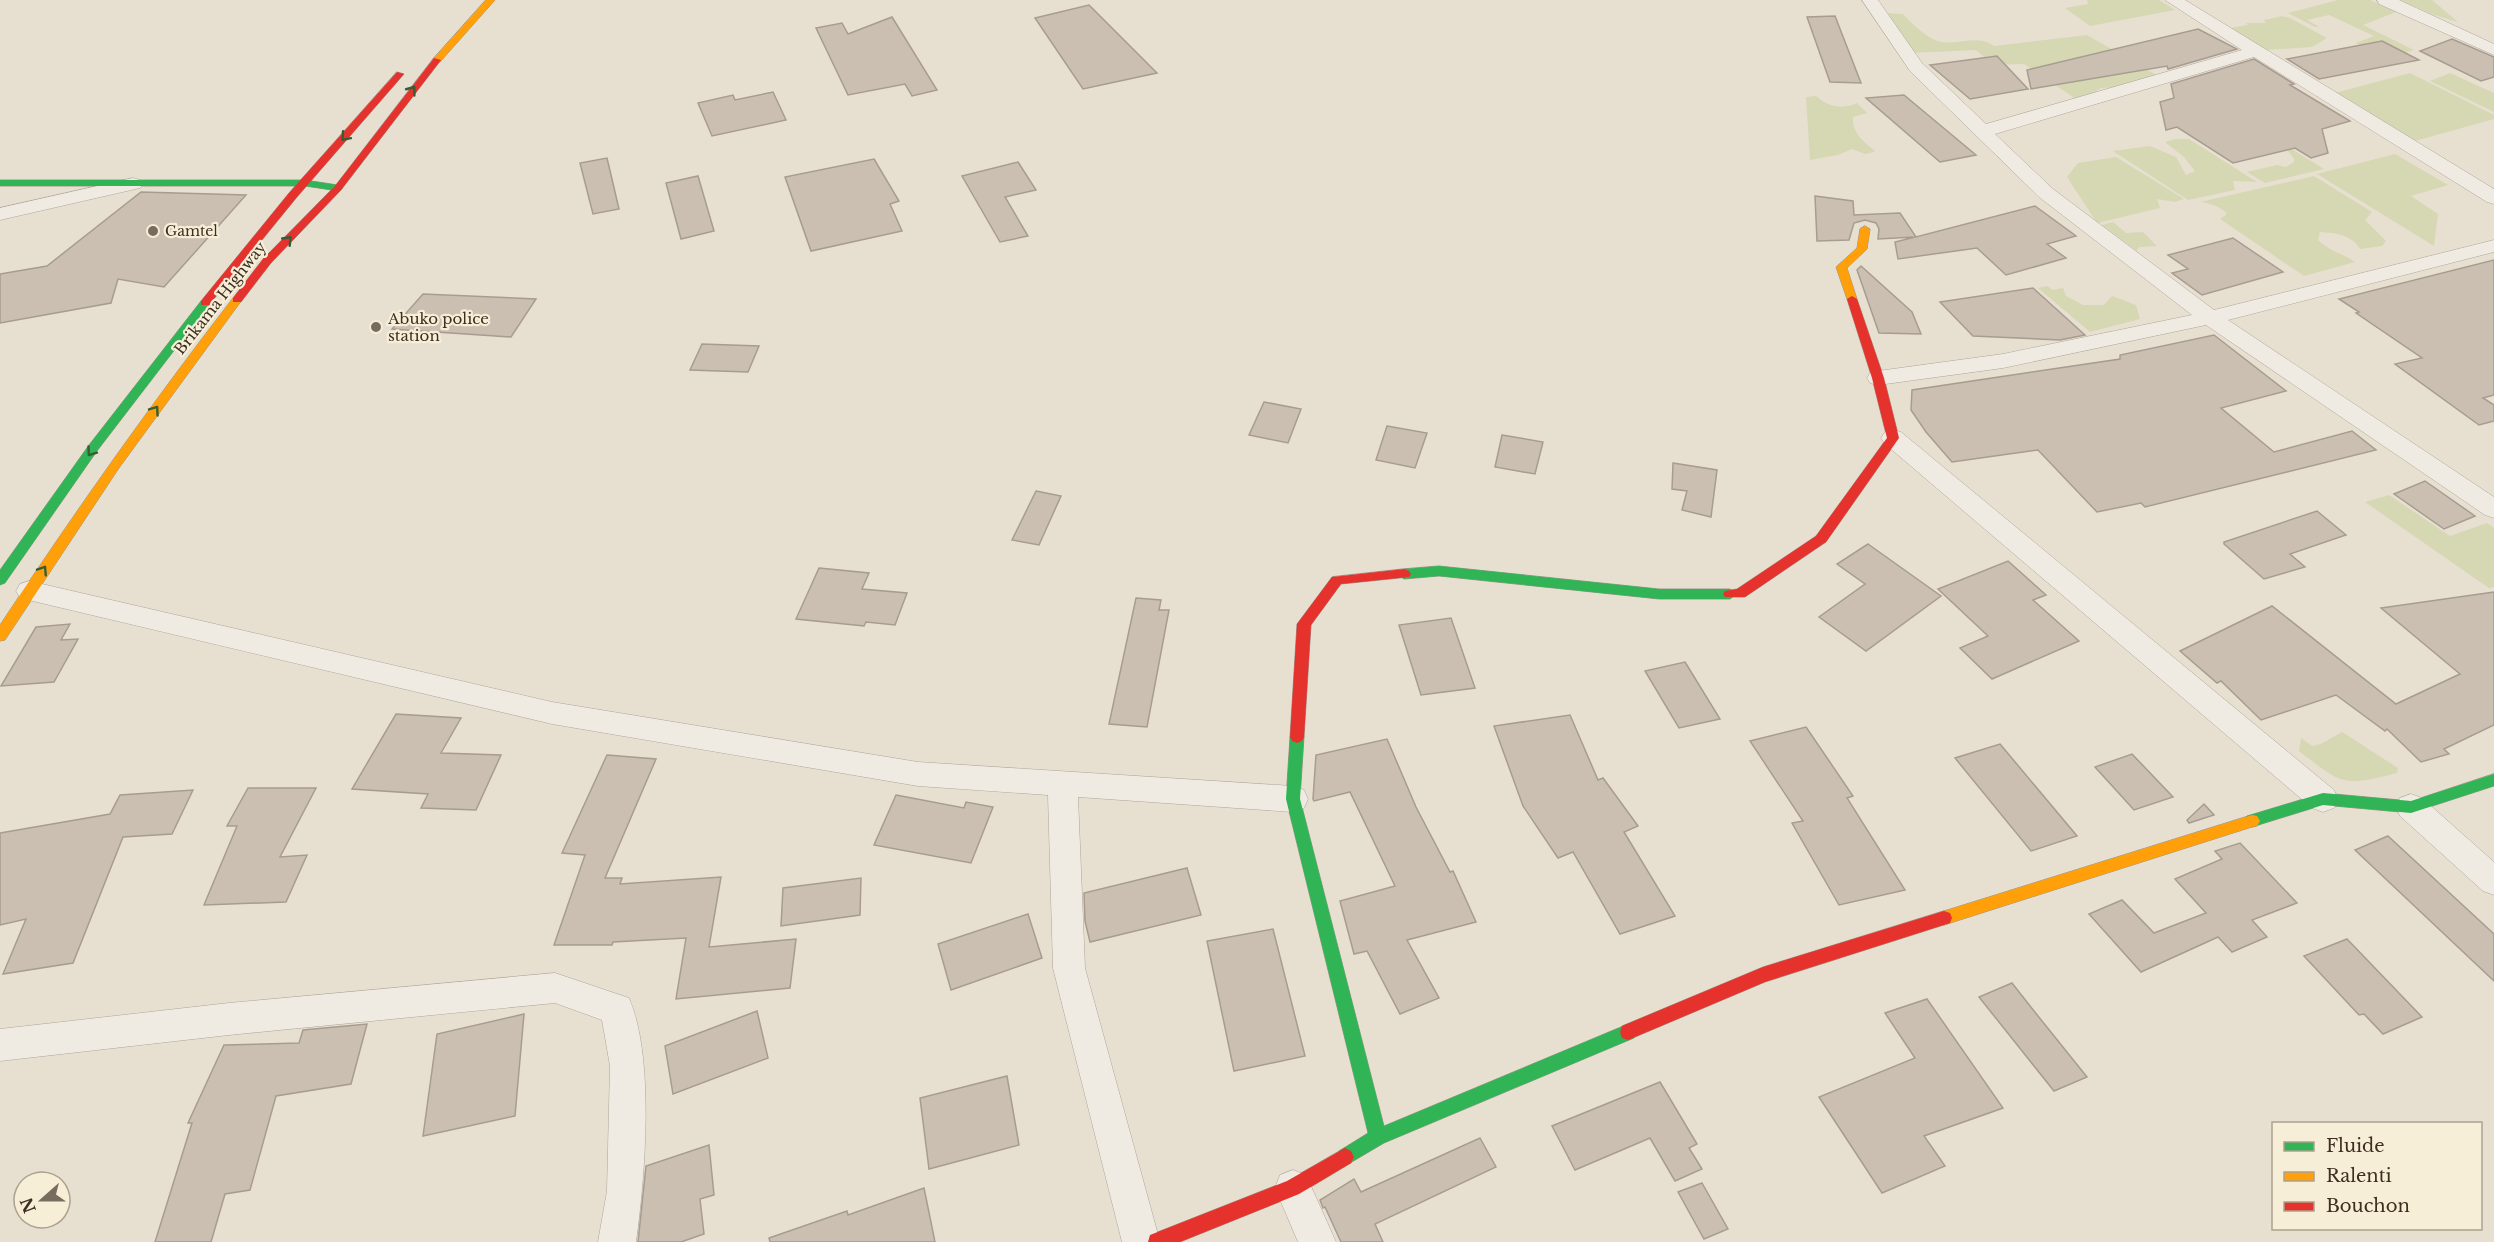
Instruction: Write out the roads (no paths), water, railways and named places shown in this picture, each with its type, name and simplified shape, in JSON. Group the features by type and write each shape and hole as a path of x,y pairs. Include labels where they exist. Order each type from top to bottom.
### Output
{"main road":[{"name":"Brikama Highway","path":"0,636 176,379 267,261 338,188 424,75 491,0"},
{"name":"Brikama Highway","path":"0,580 167,350 235,265 412,61"},
{"path":"0,183 305,183 338,188"},
{"path":"1378,1137 1293,799 1304,624 1337,580 1439,571 1659,594 1740,594 1821,539 1893,438 1878,378 1841,267 1862,249 1866,229"},
{"path":"1157,1242 1293,1188 1378,1137 1763,975 2323,799 2411,807 2494,780"}],"street":[{"path":"1870,0 1916,67 2046,193 2210,318 2494,509"},
{"path":"2173,0 2494,198"},
{"path":"2385,0 2494,50"},
{"path":"1984,131 2254,52"},
{"path":"0,214 133,184"},
{"path":"1878,378 2003,361 2210,318 2494,246"},
{"path":"1893,438 2323,799"},
{"path":"29,591 552,713 918,774 1293,799"},
{"path":"1063,784 1069,968 1141,1242"},
{"path":"2411,807 2494,881"},
{"path":"0,1045 241,1018 555,988 617,1009 627,1066 625,1191 617,1242"},
{"path":"1293,1188 1317,1242"}],"place":[{"name":"Gamtel","path":"153,231"},
{"name":"Abuko police station","path":"376,327"}]}
